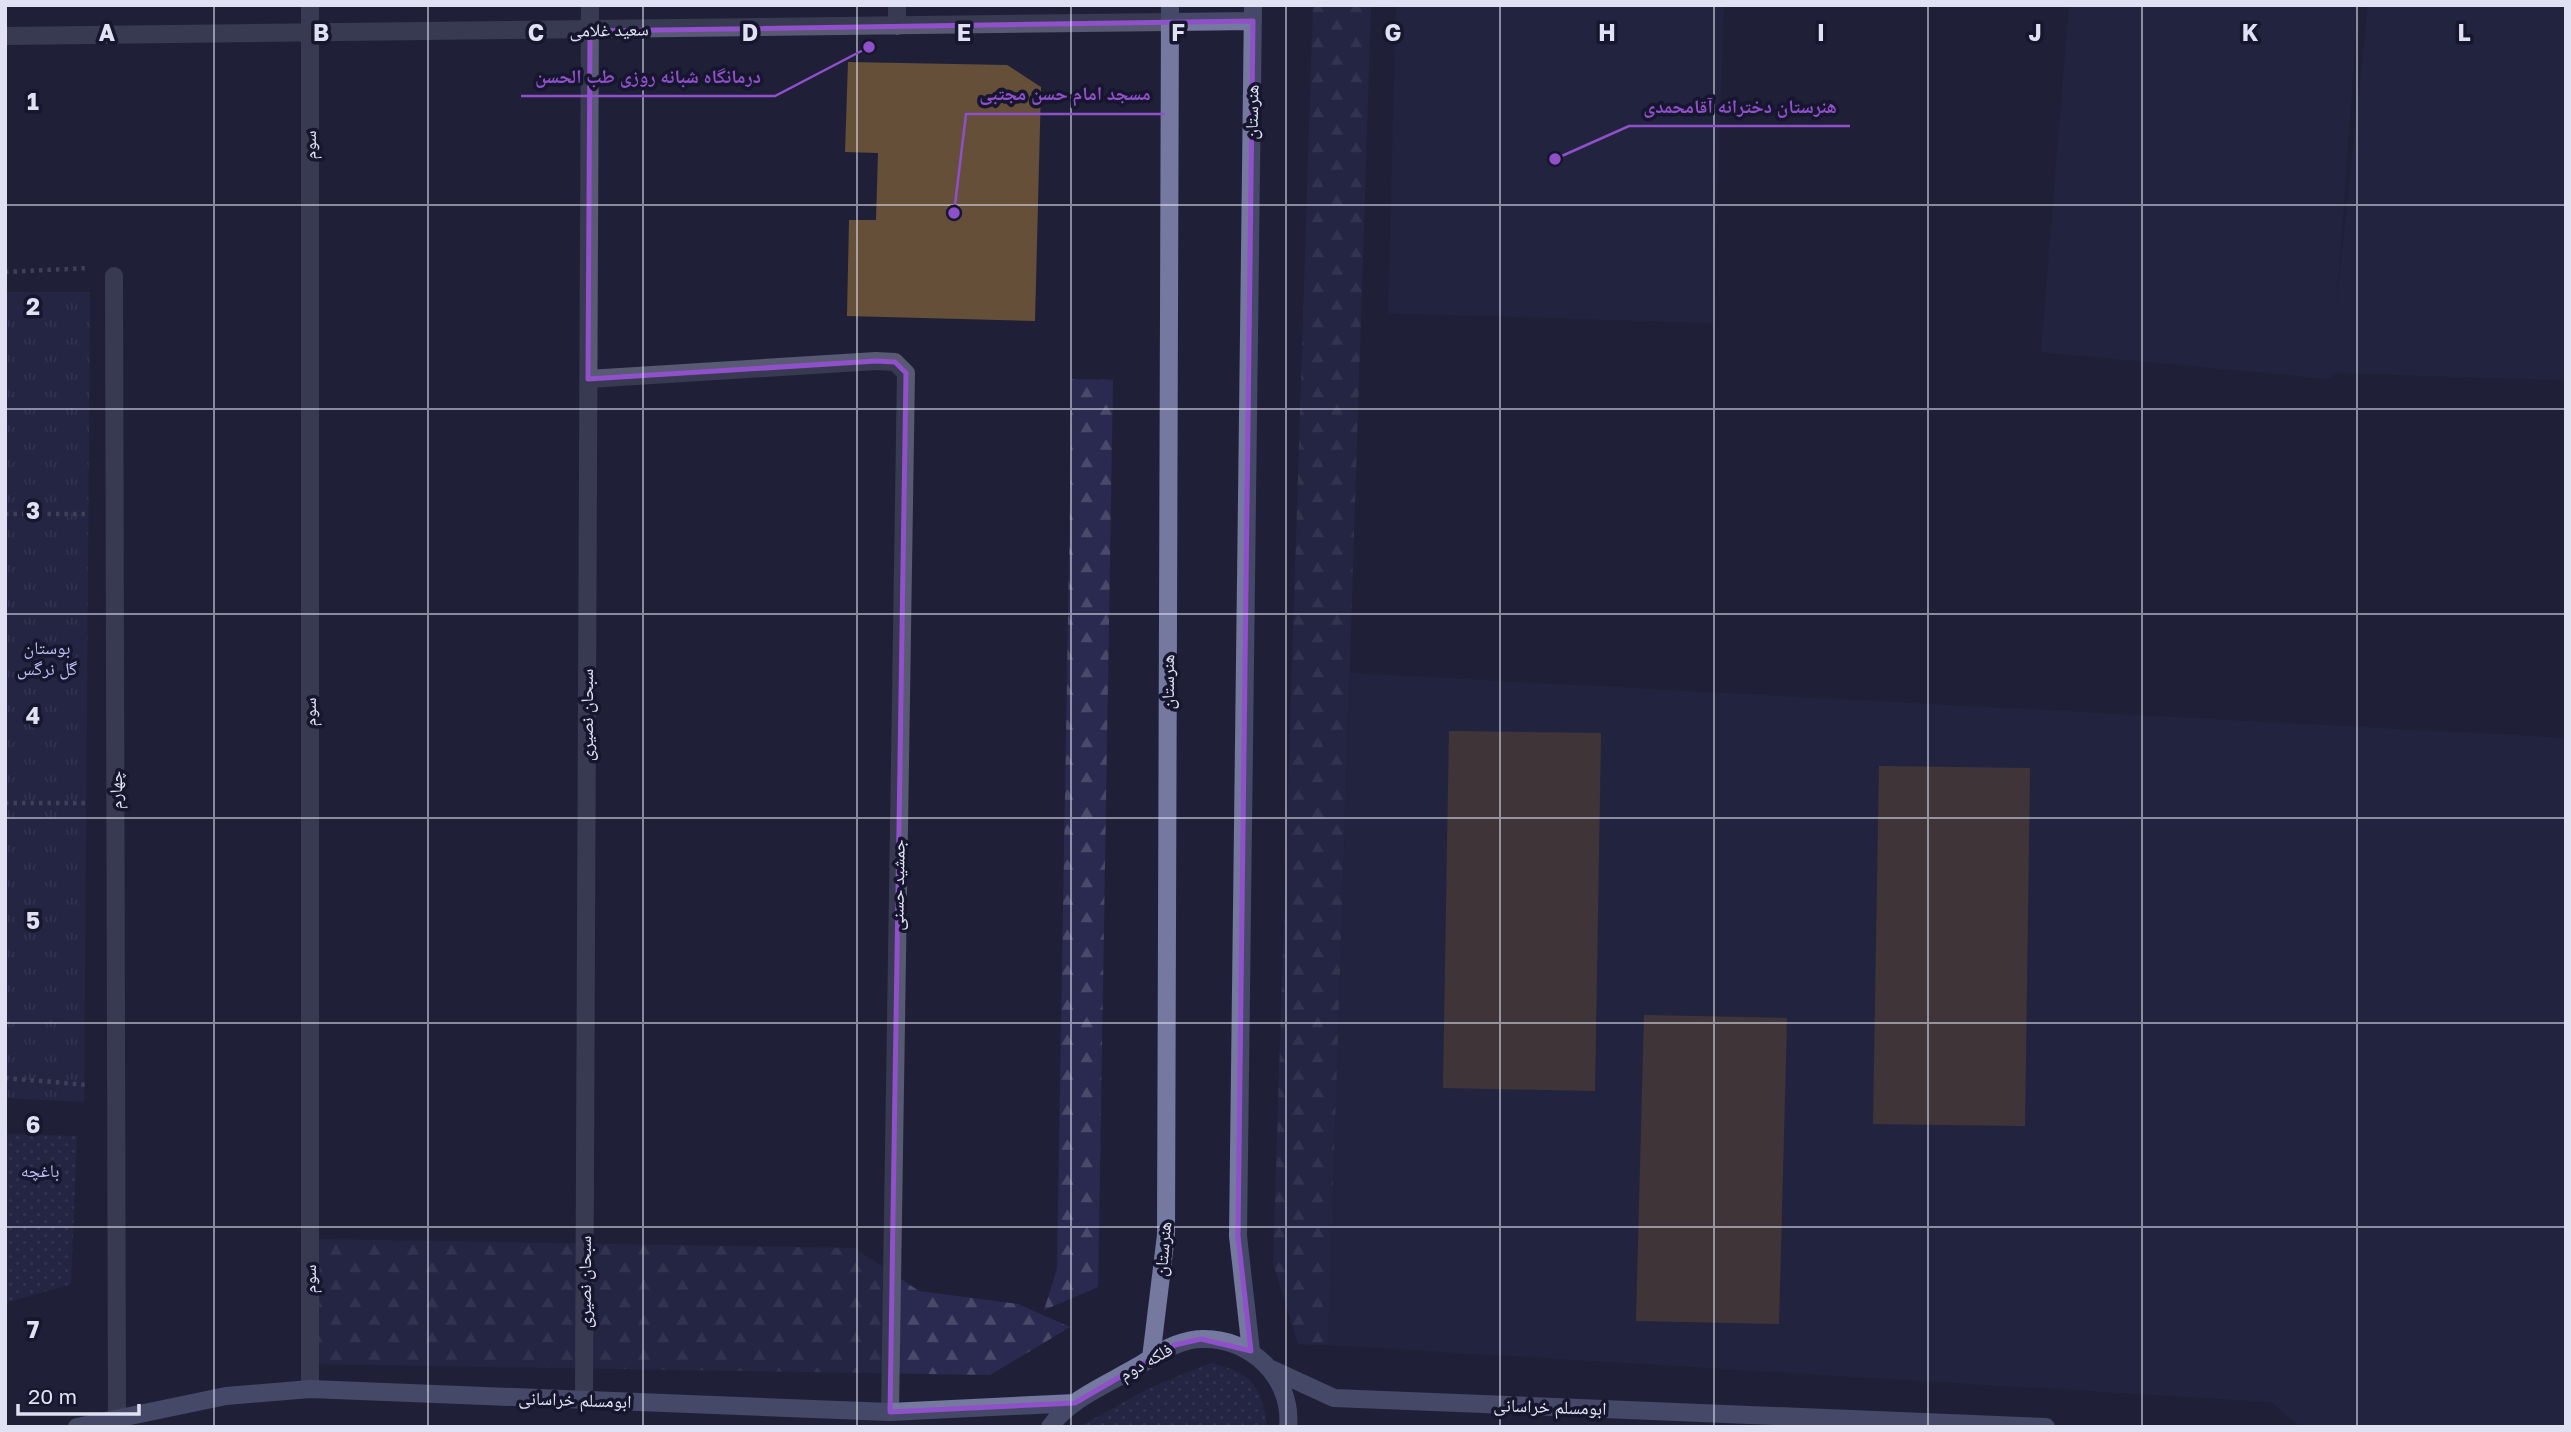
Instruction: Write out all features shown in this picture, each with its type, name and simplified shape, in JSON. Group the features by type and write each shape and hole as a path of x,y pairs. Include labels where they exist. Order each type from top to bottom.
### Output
{"main road":[{"path":"1170,14 1253,13"},
{"name":"هنرستان","path":"1251,1351 1238,1236 1253,13"},
{"name":"هنرستان","path":"1151,1358 1166,1236 1170,14"},
{"name":"فلکه دوم","path":"1050,1427 1055,1419 1075,1403 1151,1358 1175,1345 1200,1339 1227,1341 1251,1351 1271,1369 1284,1392 1288,1427"},
{"name":"ابومسلم خراسانی","path":"1271,1369 1334,1398 2046,1427"},
{"name":"ابومسلم خراسانی","path":"77,1427 226,1396 310,1389 890,1412 1075,1403"}],"street":[{"name":"سوم","path":"310,5 310,1389"},
{"name":"سبحان نصیری","path":"584,1400 590,5"},
{"path":"897,5 897,26"},
{"name":"سعید غلامی","path":"5,36 897,26 1170,14"},
{"name":"چهارم","path":"114,276 117,1419"},
{"name":"جمشید حسنی","path":"588,379 876,361 895,362 906,373 890,1412"}],"path":[{"path":"5,272 106,267 112,270 114,276"},
{"path":"5,514 89,514 114,511"},
{"path":"5,803 116,801"},
{"path":"5,1078 117,1085"}],"highlighted area":[{"path":"1253,21 1238,1236 1251,1351 1201,1339 1175,1345 1075,1403 890,1412 906,373 895,362 876,361 588,379 590,31"}],"shaded area":[{"path":"1396,5 1724,5 1713,323 1388,313"},
{"path":"2069,5 2358,5 2336,311 2368,5 2566,5 2566,380 2332,373 2331,379 2041,352"},
{"path":"1350,673 2566,738 2566,1427 2301,1427 2271,1402 1328,1345"}],"green space":[{"path":"1313,5 1371,5 1328,1345 1298,1344 1273,1263"},
{"name":"بوستان گل نرگس","path":"5,292 90,292 84,1102 5,1098"},
{"path":"1072,379 1113,380 1098,1287 1044,1310 1057,1269"},
{"name":"باغچه","path":"5,1134 77,1136 71,1284 5,1303"},
{"path":"314,1239 854,1248 919,1291 1018,1304 1070,1327 990,1375 311,1364"},
{"path":"1211,1363 1237,1372 1256,1387 1266,1416 1266,1427 1079,1427 1151,1387"}],"building":[{"path":"848,62 1007,65 1041,87 1035,321 847,316 849,220 876,220 878,153 845,152"},
{"path":"1449,731 1601,733 1595,1091 1443,1088"},
{"path":"1879,766 2030,768 2025,1126 1873,1124"},
{"path":"1644,1015 1787,1018 1779,1324 1636,1321"}],"place":[{"name":"درمانگاه شبانه روزی طب الحسن","path":"869,47"},
{"name":"هنرستان دخترانه آقامحمدی","path":"1555,159"},
{"name":"مسجد امام حسن مجتبی","path":"954,213"}]}
